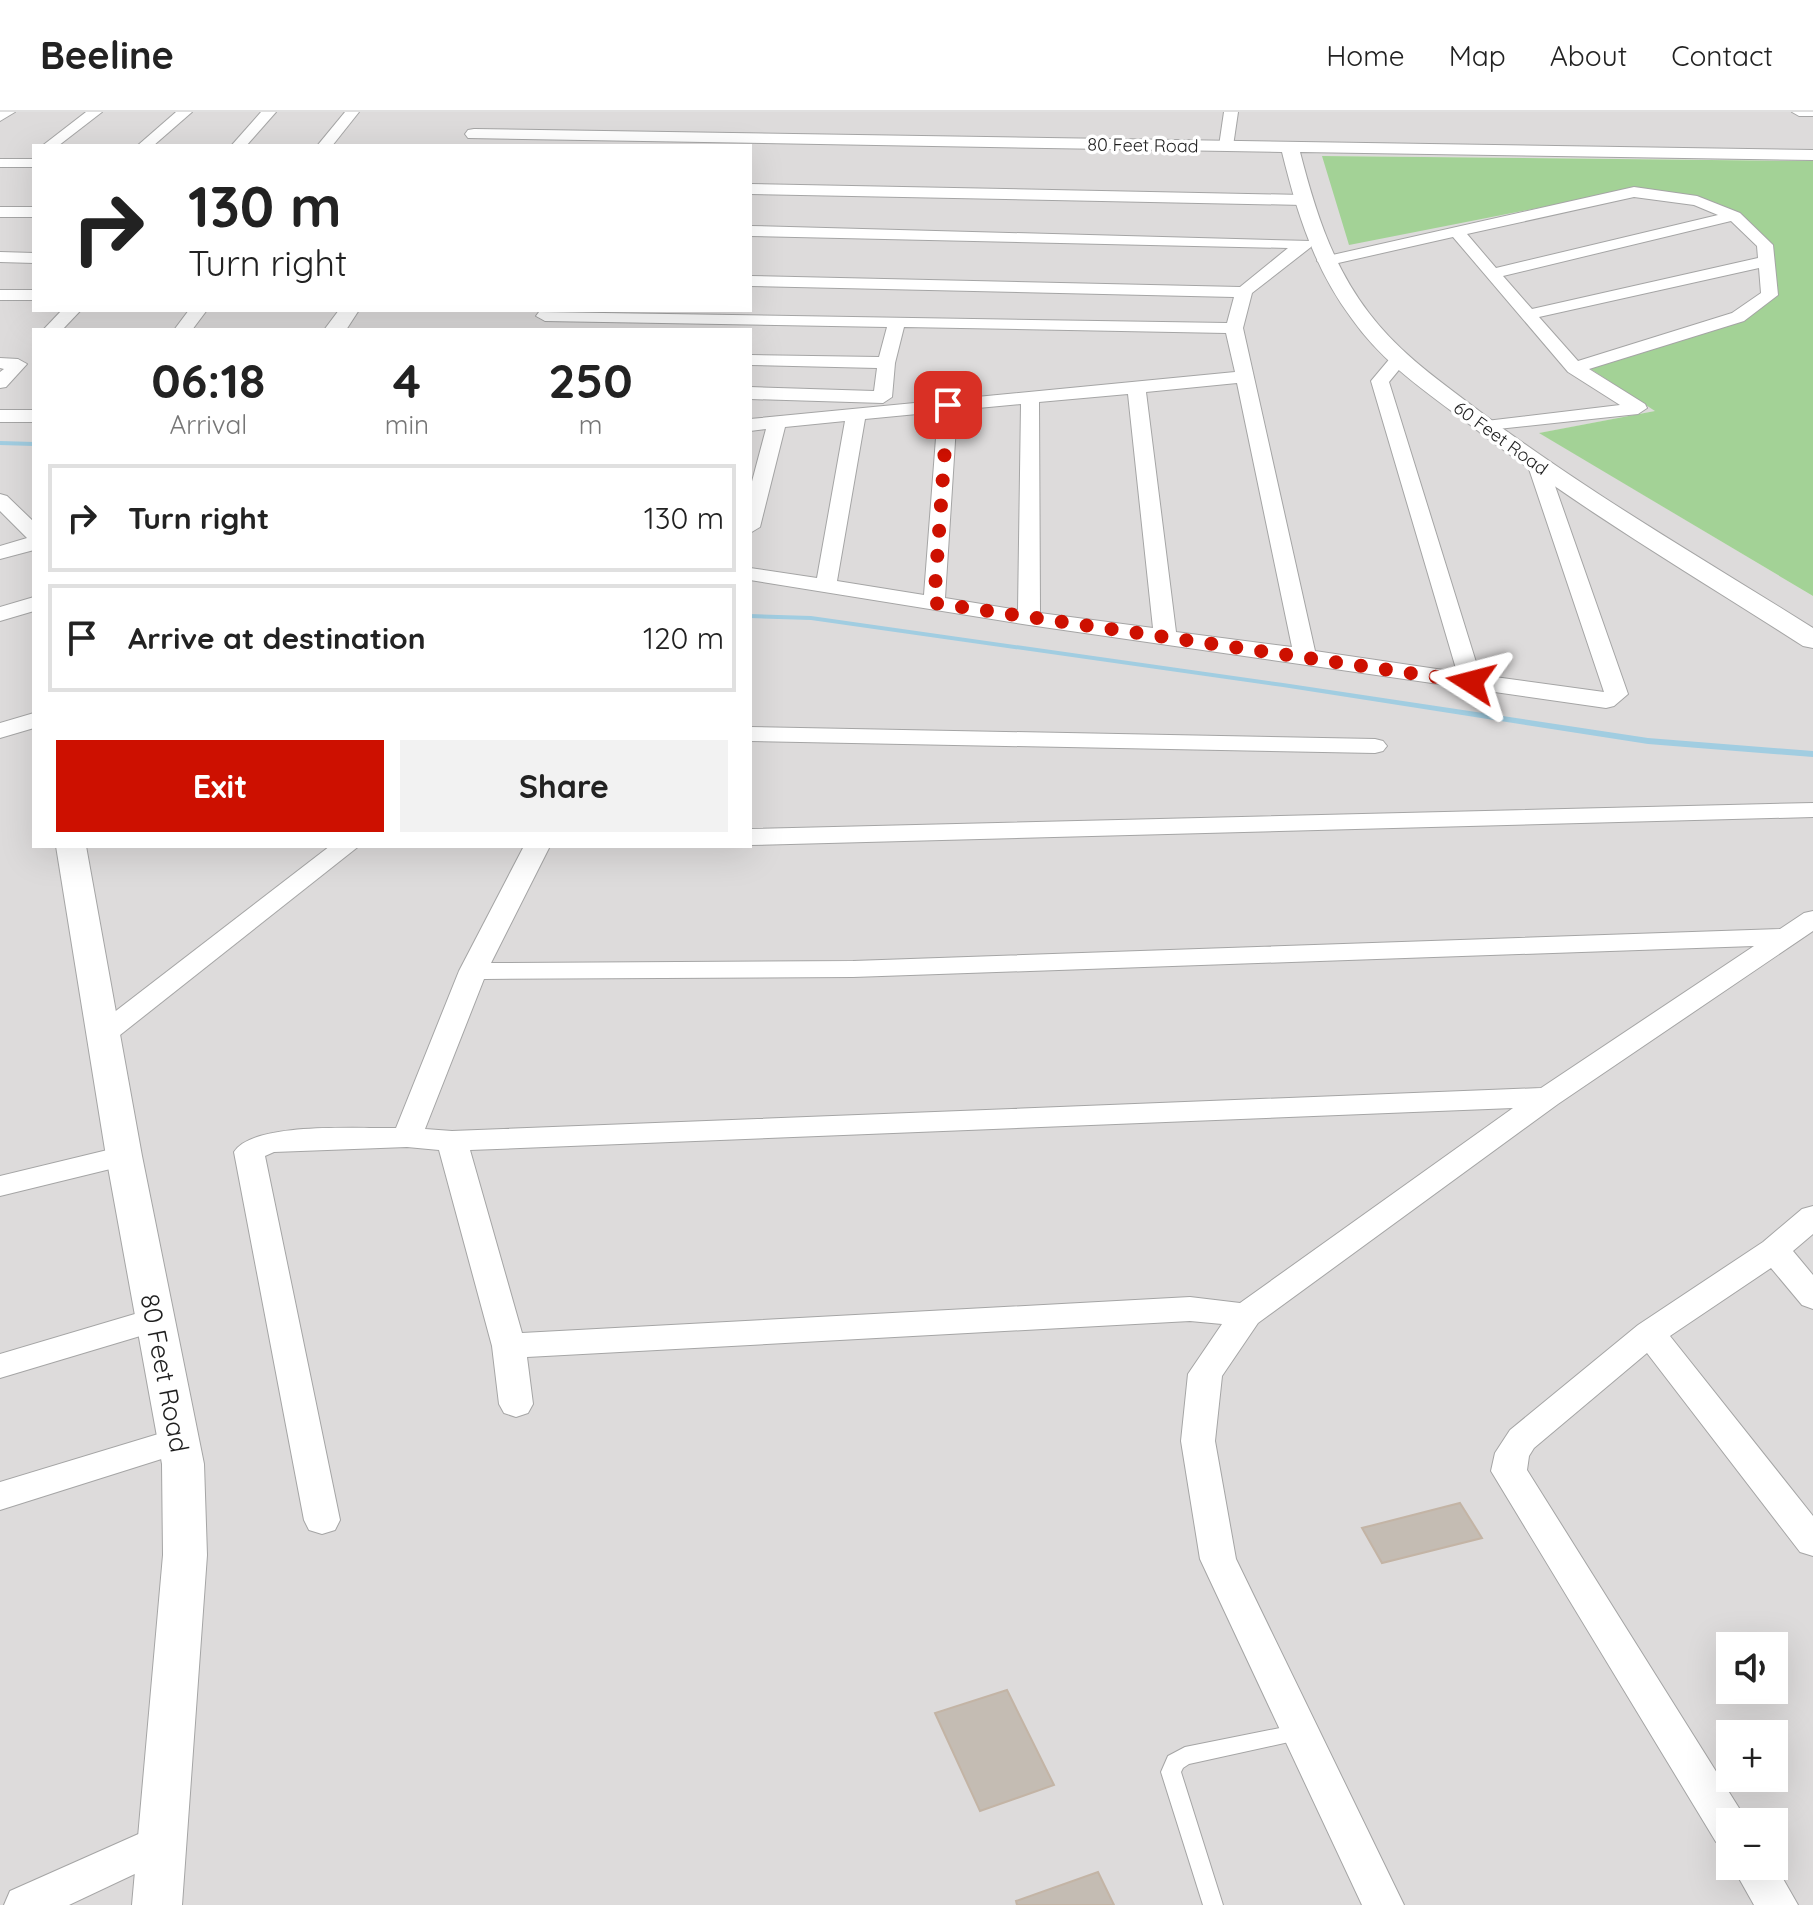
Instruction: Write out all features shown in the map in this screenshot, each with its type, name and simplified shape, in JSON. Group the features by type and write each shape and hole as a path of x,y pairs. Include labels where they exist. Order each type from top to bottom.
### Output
{"street":[{"path":"0,117 8,112"},
{"path":"52,144 95,112"},
{"path":"146,144 185,112"},
{"path":"240,144 269,112"},
{"path":"326,144 352,112"},
{"path":"1226,146 1231,112"},
{"path":"1799,112 1813,112"},
{"name":"80 Feet Road","path":"470,140 486,116"},
{"name":"80 Feet Road","path":"470,140 1226,146 1813,155"},
{"name":"60 Feet Road","path":"1290,147 1316,250 1360,316 1398,360 1538,466 1813,640"},
{"path":"0,163 31,161"},
{"path":"752,189 1303,200"},
{"path":"752,231 1316,250 1455,230 1634,192 1697,201 1734,216 1765,245 1770,295 1738,317 1574,368"},
{"path":"0,212 32,212"},
{"path":"1490,274 1734,216"},
{"path":"1455,230 1574,368 1638,408 1486,427"},
{"path":"1305,656 1242,377 1234,328 1244,292 1255,280 1316,250"},
{"path":"0,257 32,258"},
{"path":"1526,315 1767,261"},
{"path":"752,281 1244,292"},
{"path":"0,295 32,295"},
{"path":"54,328 70,312"},
{"path":"544,319 897,321 1234,328"},
{"path":"752,393 883,397 886,363 897,321"},
{"path":"0,383 9,364 32,349"},
{"path":"752,360 886,363"},
{"path":"1398,360 1380,381 1471,682"},
{"path":"752,425 1242,377"},
{"path":"1136,385 1165,636"},
{"path":"1029,618 1030,396"},
{"path":"934,603 948,405"},
{"path":"826,586 856,415"},
{"path":"0,416 32,416"},
{"path":"752,519 777,423"},
{"path":"752,574 1029,618 1606,701 1616,694 1538,466"},
{"path":"0,500 32,532"},
{"path":"0,553 32,544"},
{"path":"0,614 32,605"},
{"path":"0,731 32,721"},
{"path":"752,734 1375,746"},
{"path":"752,837 1813,810"},
{"name":"80 Feet Road","path":"71,848 124,1156 183,1464 185,1555 157,1905"},
{"path":"105,1033 343,848"},
{"path":"407,1137 473,971 536,848"},
{"path":"1383,1905 1218,1559 1198,1441 1205,1374 1246,1315 1548,1097 1813,919"},
{"path":"473,971 853,969 1787,937"},
{"path":"322,1520 249,1152 268,1142 407,1137 452,1141 1548,1097"},
{"path":"452,1141 509,1346 516,1404"},
{"path":"0,1186 124,1156"},
{"path":"1717,1808 1509,1471 1512,1453 1522,1439 1650,1333 1774,1250 1813,1217"},
{"path":"1774,1250 1813,1297"},
{"path":"509,1346 1190,1309 1246,1315"},
{"path":"0,1366 155,1320"},
{"path":"1650,1333 1813,1542"},
{"path":"0,1496 178,1441"},
{"path":"25,1905 161,1842"},
{"path":"1762,1880 1777,1905"}],"lane":[{"path":"1213,1905 1171,1772 1175,1762 1185,1756 1301,1732"}],"shaded area":[{"path":"0,112 1813,112 1813,161 1322,156 1686,196 1749,224 1777,294 1746,317 1590,369 1656,411 1540,433 1813,596 1813,1905 0,1905"}],"green space":[{"path":"1322,156 1813,161 1813,596 1539,433 1655,411 1589,368 1746,317 1777,295 1773,253 1725,208 1630,190 1349,245"}],"building":[{"path":"1460,1503 1482,1538 1382,1563 1362,1528"},
{"path":"1007,1690 1054,1785 980,1811 935,1713"},
{"path":"1098,1872 1114,1905 1017,1905 1016,1901"}],"waterway":[{"path":"0,443 32,444"},
{"path":"752,616 811,618 1648,741 1813,754"}],"route":[{"path":"948,405 934,603 1471,682"}]}
